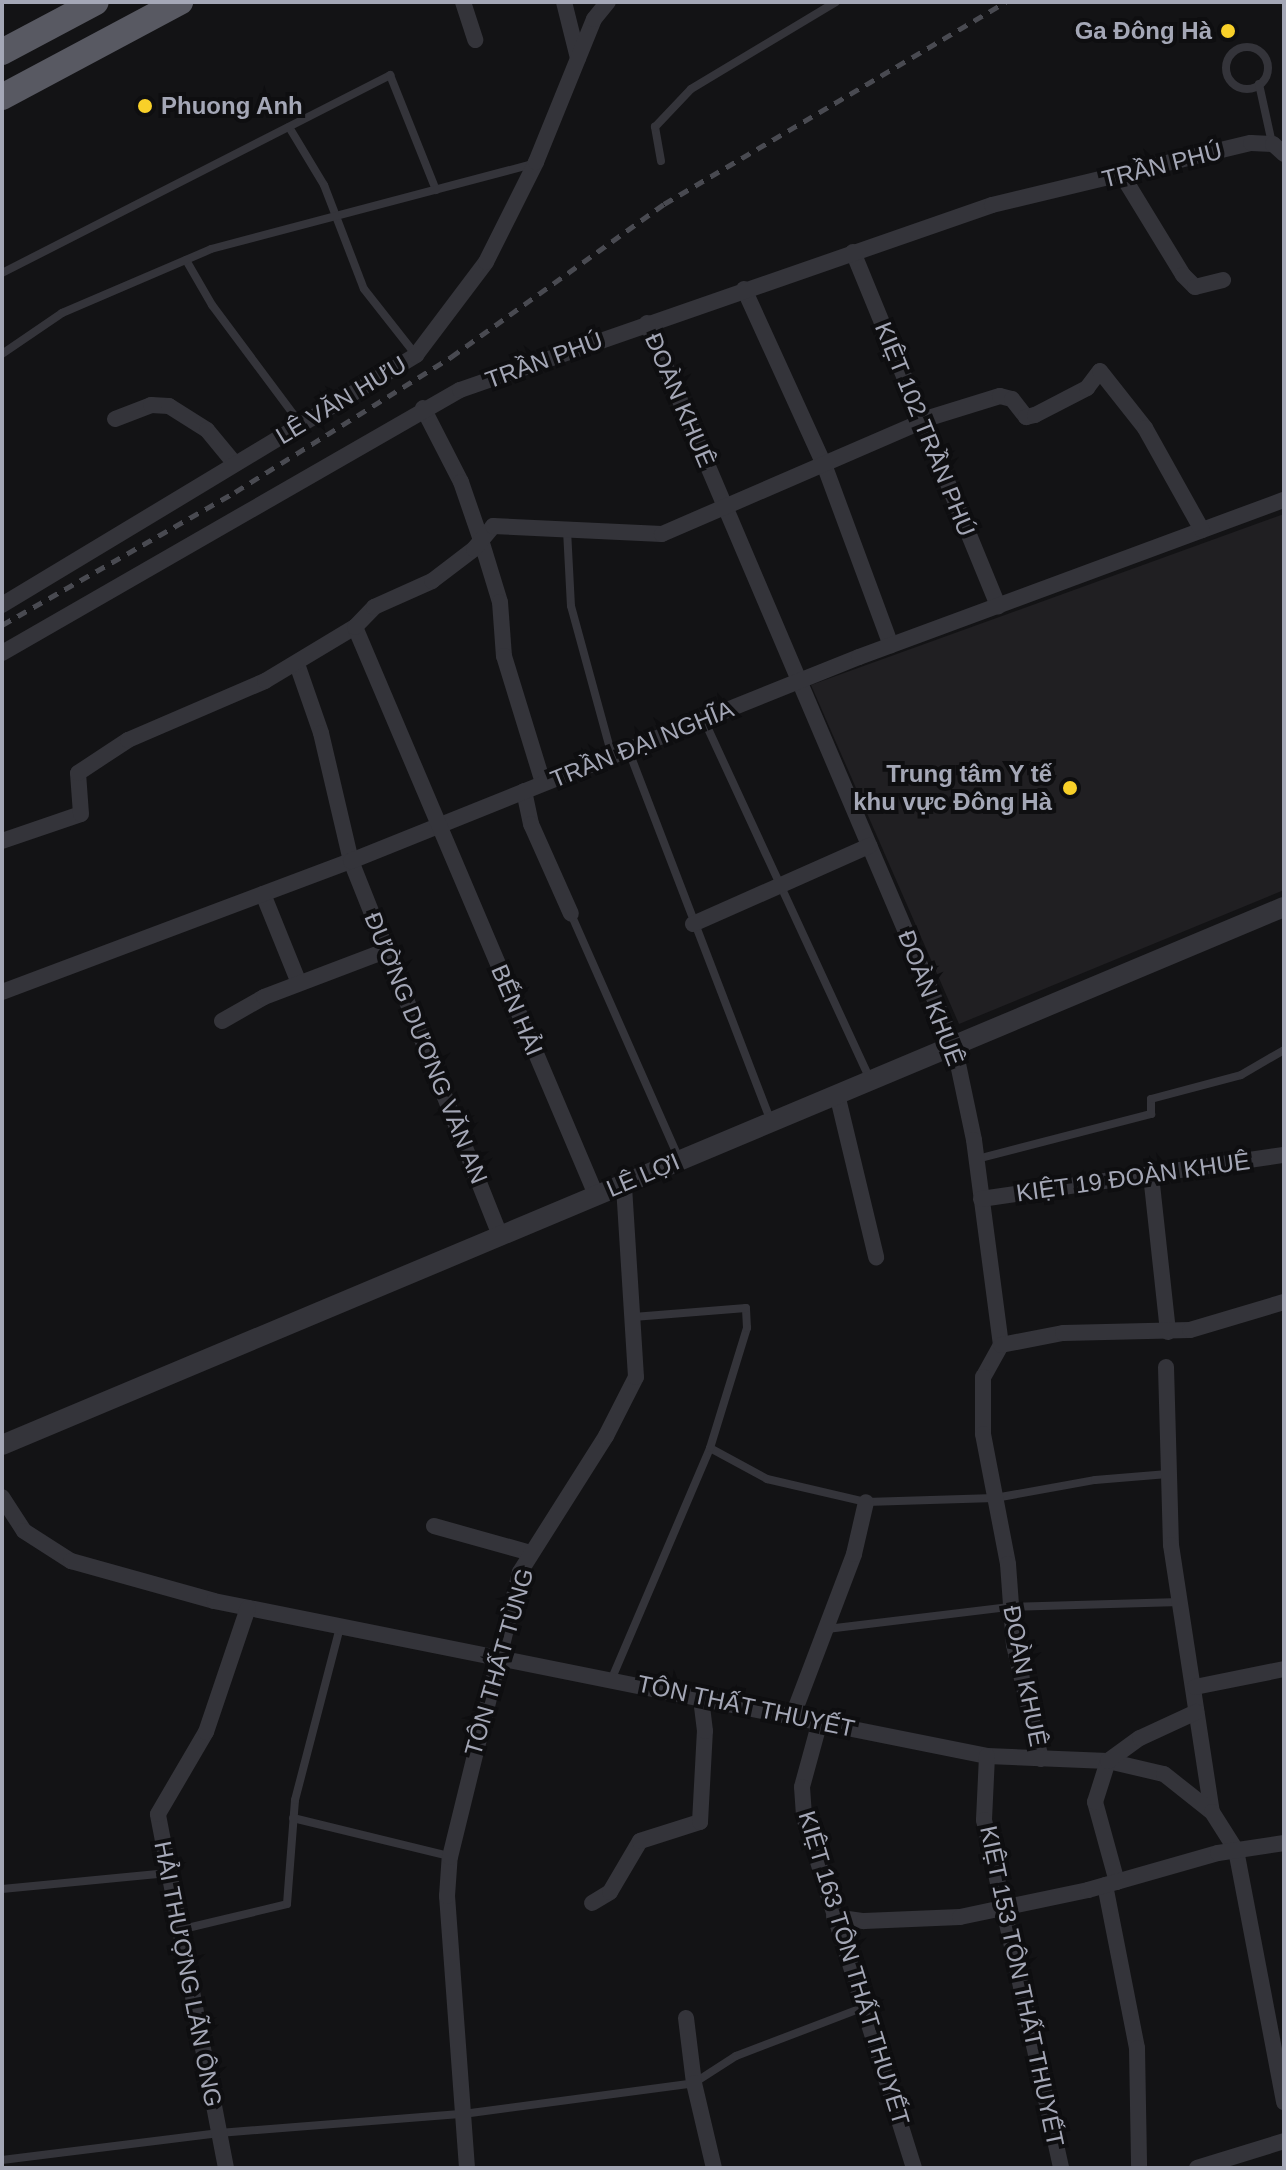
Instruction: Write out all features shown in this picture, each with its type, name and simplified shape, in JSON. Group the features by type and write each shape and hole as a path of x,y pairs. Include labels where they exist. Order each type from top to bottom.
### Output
{"highway":[{"path":"2,52 96,2 115,37"},
{"path":"2,97 180,2"}],"street":[{"path":"463,2 475,40"},
{"path":"564,2 578,58"},
{"name":"LÊ VĂN HƯU","path":"2,605 416,355 486,262 536,162 594,19 608,2"},
{"name":"TRẦN PHÚ","path":"2,653 423,408 647,323 992,205 1251,143 1278,149"},
{"path":"1122,175 1183,275 1195,287 1223,280"},
{"name":"KIỆT 102 TRẦN PHÚ","path":"853,252 998,606"},
{"path":"744,289 825,467 891,645"},
{"name":"ĐOÀN KHUÊ","path":"647,323 954,1045 977,1159 1001,1345 983,1377 983,1434 1010,1607 1041,1759"},
{"path":"2,841 81,814 78,773 128,740 297,664 355,627 374,607 432,581 493,526 662,534 825,467 922,420 1000,396 1012,399 1026,417 1035,415 1087,388 1100,371 1145,428 1202,530"},
{"path":"115,419 151,405 169,406 207,430 235,464"},
{"path":"423,408 461,482 481,540 500,602 504,656 543,783"},
{"name":"TRẦN ĐẠI NGHĨA","path":"2,992 351,861 891,645 1284,500"},
{"name":"BẾN HẢI","path":"355,627 596,1195"},
{"name":"ĐƯỜNG DƯƠNG VĂN AN","path":"297,664 321,733 351,861 501,1237"},
{"path":"524,791 531,824 571,914"},
{"path":"693,924 869,846"},
{"path":"263,894 299,983"},
{"name":"LÊ LỢI","path":"2,1445 1284,907"},
{"path":"222,1021 299,983 388,950"},
{"path":"837,1094 876,1257"},
{"name":"KIỆT 19 ĐOÀN KHUÊ","path":"981,1199 1284,1155"},
{"path":"1151,1175 1168,1332"},
{"name":"TÔN THẤT TÙNG","path":"467,2168 447,1896 450,1857 520,1572 606,1436 636,1377 624,1184"},
{"path":"1001,1345 1063,1333 1168,1332 1222,1323 1284,1302"},
{"path":"1166,1367 1168,1474 1181,1602 1212,1812"},
{"name":"TÔN THẤT THUYẾT","path":"2,1497 24,1531 71,1561 125,1580 248,1608 499,1655 987,1756 1108,1761 1164,1774 1212,1812 1236,1850 1278,2024 1284,2102"},
{"path":"793,1715 827,1629 866,1502"},
{"path":"434,1526 531,1553"},
{"name":"HẢI THƯỢNG LÃN ÔNG","path":"226,2168 158,1814 206,1732 248,1608"},
{"path":"1195,1687 1284,1669"},
{"path":"592,1903 610,1892 640,1841 700,1822 705,1731 701,1696"},
{"path":"1139,2168 1137,2048 1095,1802 1108,1761 1150,1732 1196,1712"},
{"name":"KIỆT 163 TÔN THẤT THUYẾT","path":"820,1721 802,1787 804,1817 914,2168"},
{"name":"KIỆT 153 TÔN THẤT THUYẾT","path":"987,1756 984,1820 1061,2168"},
{"path":"834,1917 923,1920 1002,1909 1111,1884 1236,1850 1284,1843"},
{"path":"686,2018 694,2083 714,2168"},
{"path":"1197,2168 1284,2141"}],"lane":[{"path":"661,161 655,127 691,89 836,2"},
{"path":"1259,84 1241,89 1230,81 1226,69 1229,56 1239,48 1263,55 1268,67 1259,84 1278,149"},
{"path":"2,273 390,75 436,190"},
{"path":"289,127 336,217 364,289 416,355"},
{"path":"2,354 62,313 186,260 536,162"},
{"path":"186,260 212,305 300,423"},
{"path":"567,530 571,606 612,756"},
{"path":"704,719 870,1080"},
{"path":"628,749 771,1122"},
{"path":"571,914 680,1160"},
{"path":"977,1159 1151,1114 1151,1099 1241,1075 1284,1050"},
{"path":"612,1678 710,1448 747,1328 746,1308 633,1317"},
{"path":"710,1448 767,1479 866,1502 995,1498 1095,1480 1168,1474"},
{"path":"827,1629 1010,1607 1181,1602"},
{"path":"179,1930 287,1904 293,1818 341,1625"},
{"path":"293,1818 450,1857"},
{"path":"2,1889 168,1873"},
{"path":"2,2160 219,2133 463,2114 694,2083 736,2056 865,2006"}],"shaded area":[{"name":"Trung tâm Y tế khu vực Đông Hà","path":"1284,514 1284,890 959,1024 811,685"}],"railway":[{"path":"2,625 235,492 451,357 664,204 1006,2"}],"place":[{"name":"Ga Đông Hà","path":"1228,31"},
{"name":"Phuong Anh","path":"145,106"},
{"name":"Trung tâm Y tế khu vực Đông Hà","path":"1070,788"}]}
